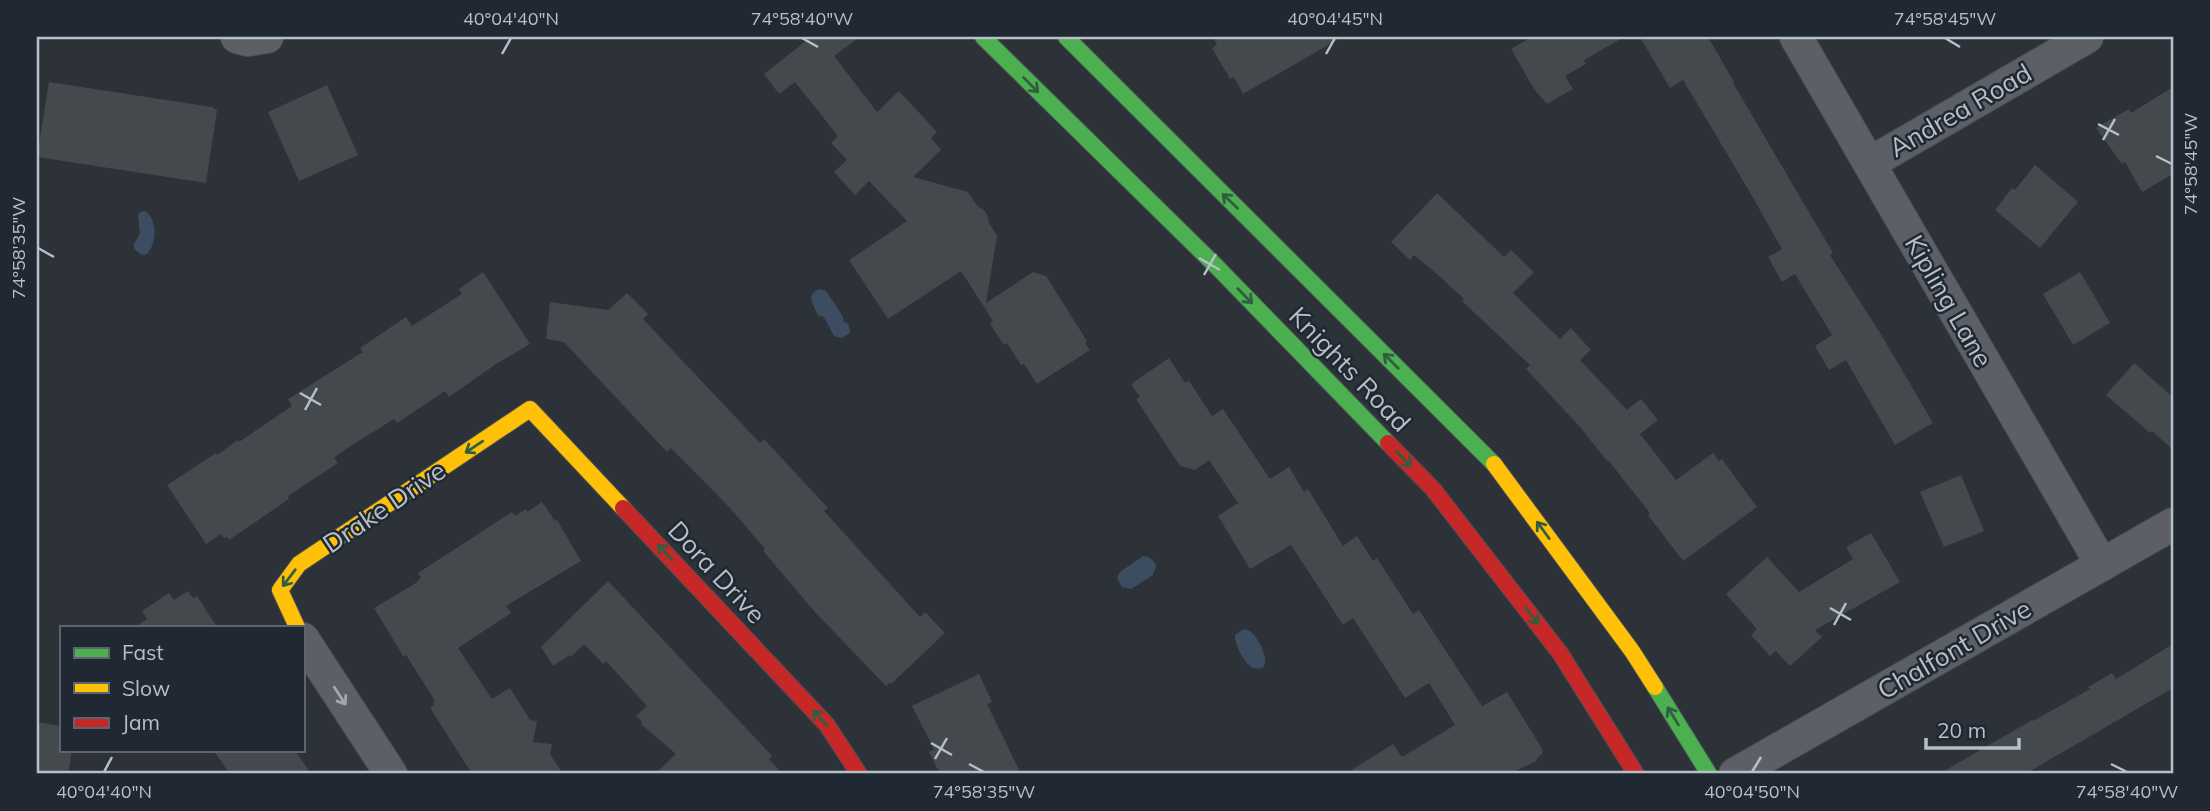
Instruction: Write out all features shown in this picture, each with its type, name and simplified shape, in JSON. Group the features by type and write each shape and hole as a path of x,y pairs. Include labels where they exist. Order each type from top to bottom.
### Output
{"main road":[{"name":"Knights Road","path":"982,37 1218,268 1433,489 1560,653 1636,774"},
{"name":"Knights Road","path":"1066,37 1494,465 1632,651 1709,774"},
{"name":"Drake Drive","path":"297,626 280,590 299,564 530,409"},
{"name":"Dora Drive","path":"530,409 827,725 859,774"}],"street":[{"path":"237,37 248,40 267,37"},
{"name":"Kipling Lane","path":"1796,37 2102,565"},
{"name":"Andrea Road","path":"1870,163 2087,37"},
{"name":"Chalfont Drive","path":"1735,774 2173,524"},
{"path":"304,641 391,774"}],"water":[{"path":"145,211 152,220 155,232 153,244 147,254 142,255 134,249 134,244 140,233 138,216"},
{"path":"820,289 826,291 844,322 848,324 849,334 841,338 834,336 824,317 818,315 811,297"},
{"path":"1143,556 1155,564 1153,575 1131,589 1122,587 1117,578 1120,572"},
{"path":"1244,629 1252,633 1260,644 1265,660 1263,667 1254,668 1241,654 1235,635"}],"building":[{"path":"811,37 860,37 834,56 877,112 899,91 937,132 931,138 941,150 913,177 968,192 988,216 997,236 986,303 1033,272 1046,276 1090,350 1037,384 1007,343 1004,345 990,324 993,321 961,271 888,319 849,260 907,221 869,181 855,195 834,172 847,160 831,143 838,136 795,82 779,94 764,74"},
{"path":"1213,37 1342,37 1243,94 1234,77 1230,79 1212,48 1217,45"},
{"path":"1532,37 1624,37 1584,60 1586,64 1565,76 1573,89 1547,104 1534,89 1511,49"},
{"path":"1640,37 1708,37 1833,253 1830,255 1933,423 1895,445 1846,360 1829,370 1815,346 1832,335 1795,274 1782,282 1768,257 1782,249 1748,189 1683,80 1670,88"},
{"path":"49,82 212,107 217,110 206,183 37,157"},
{"path":"327,85 358,155 299,181 268,112"},
{"path":"2173,87 2173,174 2142,192 2125,162 2122,164 2096,128 2129,109 2131,113"},
{"path":"2035,165 2078,202 2040,248 1995,210"},
{"path":"1437,193 1504,257 1511,250 1534,272 1513,293 1560,339 1571,328 1591,350 1580,360 1627,410 1641,399 1658,420 1640,434 1676,480 1713,453 1719,461 1722,459 1757,507 1683,561 1648,515 1650,513 1608,460 1526,369 1530,365 1437,274 1414,255 1410,260 1391,242"},
{"path":"483,272 530,344 449,397 445,391 397,423 394,419 349,447 334,458 338,463 229,540 221,534 206,544 167,485 216,453 217,455 238,440 239,442 292,406 288,399 363,352 360,348 406,317 412,326 462,294 459,289"},
{"path":"2080,272 2110,323 2073,345 2043,294"},
{"path":"627,293 648,314 643,319 760,443 764,439 828,508 824,511 920,617 925,612 945,633 891,684 890,682 886,686 815,612 730,508 671,448 667,452 564,342 546,339 550,302 608,310"},
{"path":"1169,358 1185,383 1189,381 1212,416 1223,409 1270,479 1289,467 1304,492 1308,489 1343,546 1357,536 1373,561 1377,558 1413,614 1419,610 1482,706 1507,692 1541,747 1543,753 1536,761 1510,774 1345,774 1393,744 1402,757 1455,725 1429,683 1405,698 1353,618 1343,625 1291,545 1250,569 1218,516 1238,503 1209,460 1195,470 1180,466 1136,399 1140,397 1131,384"},
{"path":"2134,363 2173,397 2173,450 2106,395"},
{"path":"1961,475 1984,531 1944,547 1920,492"},
{"path":"542,502 555,521 557,520 581,561 506,606 511,613 458,648 492,699 510,688 530,720 537,721 533,742 552,744 550,754 563,774 472,774 430,708 435,701 374,608 413,585 421,578 418,573 512,512 515,516 526,509 527,512"},
{"path":"1871,533 1900,582 1815,630 1822,637 1790,666 1776,651 1770,656 1751,635 1757,629 1726,594 1767,557 1799,592 1853,559 1846,547"},
{"path":"608,581 772,756 769,759 783,774 655,774 676,754 641,724 636,716 647,706 606,661 603,664 584,644 571,657 570,655 553,666 541,647"},
{"path":"188,591 193,598 197,596 216,626 136,626 147,619 142,611 169,593 174,600"},
{"path":"2173,644 2173,688 2025,774 1939,774 2090,689 2088,687 2112,673 2116,679"},
{"path":"979,674 992,702 987,704 1021,774 940,774 929,752 934,749 912,706"},
{"path":"37,722 60,726 60,752 72,752 68,774 37,774"},
{"path":"214,752 296,752 311,774 230,774"}],"traffic: fast":[{"path":"983,37 1218,268 1388,443"},
{"path":"1066,37 1494,464"},
{"path":"1655,687 1709,774"}],"traffic: slow":[{"path":"297,626 280,590 299,564 530,409 623,508"},
{"path":"1494,464 1632,651 1655,687"}],"traffic: jam":[{"path":"1388,443 1433,489 1560,653 1636,774"},
{"path":"623,508 827,725 859,774"}]}
